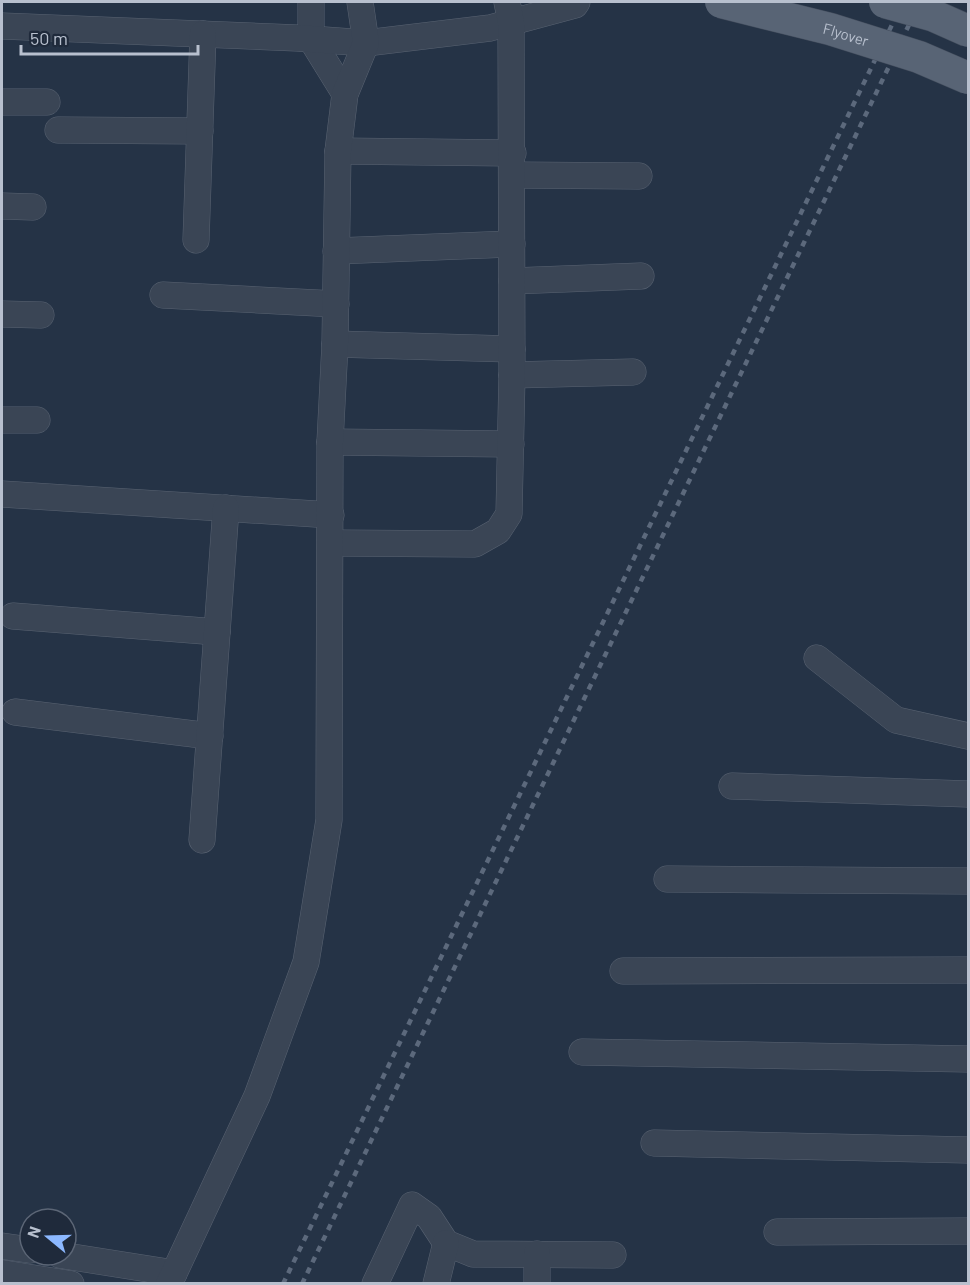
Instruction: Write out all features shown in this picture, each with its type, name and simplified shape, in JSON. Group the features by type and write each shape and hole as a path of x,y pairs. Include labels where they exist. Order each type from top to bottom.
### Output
{"main road":[{"name":"Flyover","path":"721,2 842,32 919,57 969,78"},
{"path":"885,2 932,15 969,31"}],"street":[{"path":"311,2 311,39 345,94"},
{"path":"78,1259 171,1278 257,1096 306,963 329,820 330,442 335,344 338,151 345,94 366,43 360,2"},
{"path":"2,27 366,43 490,28 509,12 575,5 577,2"},
{"path":"331,543 475,544 498,531 508,514 512,444 513,164 509,12"},
{"path":"196,240 202,34"},
{"path":"2,102 47,102"},
{"path":"58,130 200,130"},
{"path":"338,151 639,176"},
{"path":"2,206 33,207"},
{"path":"336,251 512,244"},
{"path":"512,281 641,276"},
{"path":"163,295 336,304"},
{"path":"2,314 41,315"},
{"path":"335,344 512,349"},
{"path":"512,375 633,372"},
{"path":"2,420 37,420"},
{"path":"330,442 512,444"},
{"path":"2,494 331,514"},
{"path":"202,840 226,508"},
{"path":"13,616 217,632"},
{"path":"817,658 896,720 969,736"},
{"path":"15,712 210,736"},
{"path":"732,786 969,794"},
{"path":"668,879 969,881"},
{"path":"623,971 969,970"},
{"path":"582,1052 969,1059"},
{"path":"654,1143 969,1150"},
{"path":"375,1284 412,1205 429,1217 446,1243 473,1254 613,1255"},
{"path":"777,1232 969,1231"},
{"path":"436,1284 446,1243"},
{"path":"2,1246 18,1248"},
{"path":"537,1254 537,1284"},
{"path":"2,1274 71,1284"}],"railway":[{"path":"283,1284 903,2"},
{"path":"302,1284 920,2"}]}
